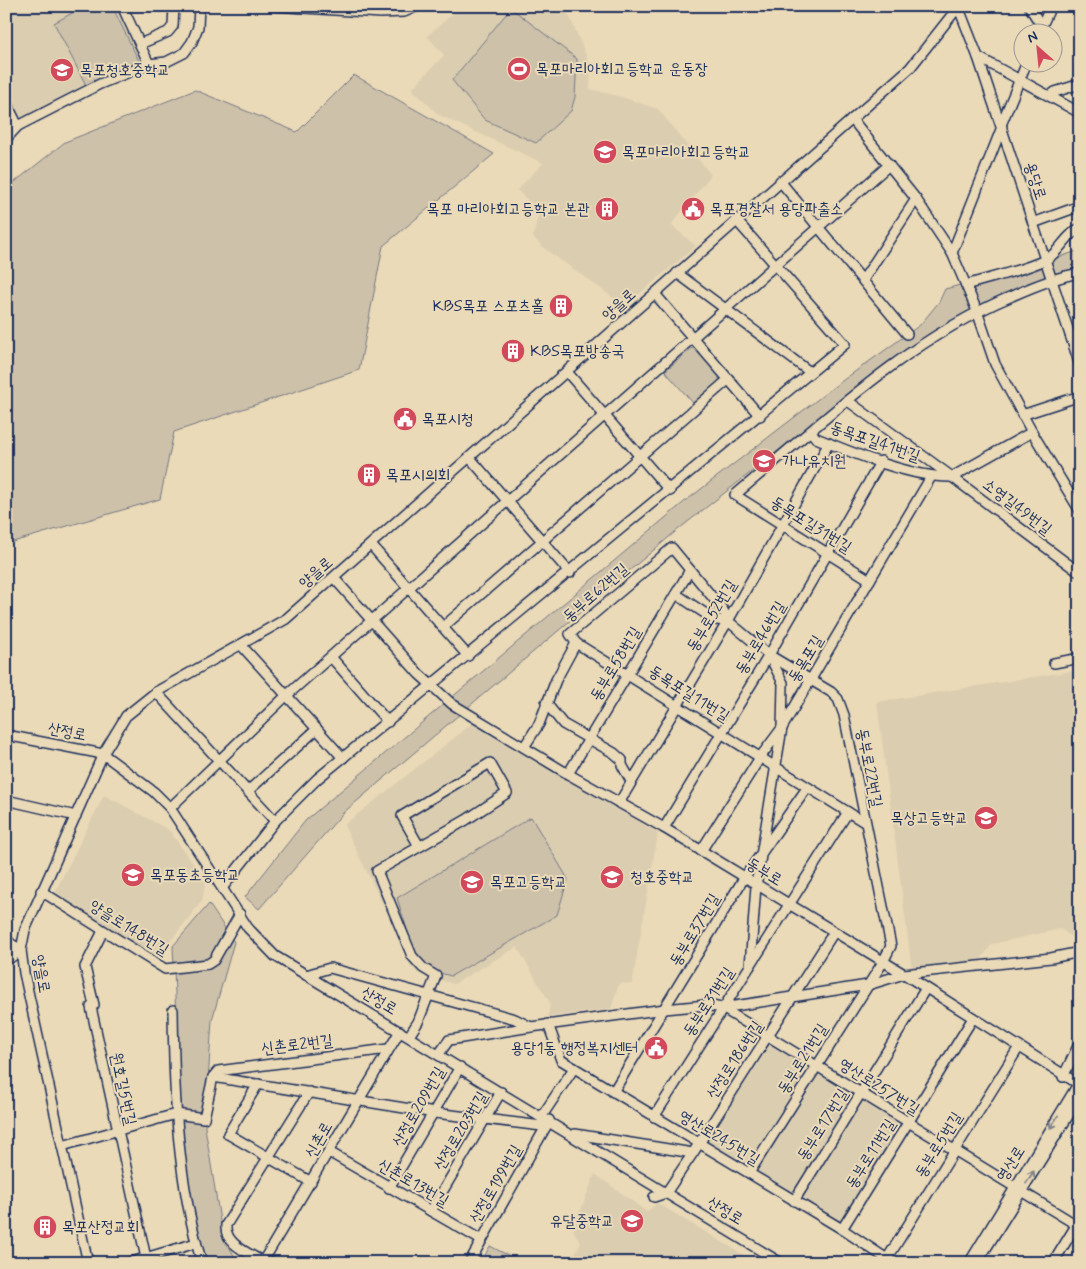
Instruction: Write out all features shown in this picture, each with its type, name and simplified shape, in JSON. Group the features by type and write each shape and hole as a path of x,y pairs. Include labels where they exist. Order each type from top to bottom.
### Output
{"street":[{"path":"122,6 149,64"},
{"path":"140,44 168,32 174,26 174,6"},
{"path":"6,139 18,126 100,84 149,64 166,62 184,53 192,42 198,27 199,6"},
{"path":"273,6 381,13 404,12 418,6"},
{"path":"1029,6 1037,22"},
{"path":"1044,22 1051,6"},
{"name":"양을로","path":"88,1263 24,973 21,950 26,930 41,891 102,754 126,716 156,692 240,646 286,618 334,578 780,181 910,68 960,8"},
{"name":"용당로","path":"960,8 1080,365"},
{"path":"978,57 1080,114"},
{"path":"952,253 1023,72"},
{"path":"1050,96 1055,92 1080,84"},
{"path":"6,102 18,126"},
{"path":"852,120 916,199 952,253 977,311 995,364 1022,415 1080,511"},
{"path":"170,808 219,759 330,656 889,165"},
{"path":"780,181 907,334"},
{"path":"863,280 916,199"},
{"path":"1033,223 1080,206"},
{"path":"223,887 275,821 317,779 670,491 845,344 736,220"},
{"path":"966,284 1045,260 1057,251 1073,232 1080,228"},
{"path":"677,273 810,372"},
{"path":"811,432 910,351 977,311 1050,280 1080,273"},
{"path":"655,294 760,416"},
{"path":"567,372 670,491"},
{"path":"443,627 729,379"},
{"path":"1022,415 1080,396"},
{"name":"소영길49번길","path":"848,400 1080,573"},
{"name":"동목포길41번길","path":"811,432 816,438 829,443 932,477"},
{"name":"동목포길31번길","path":"811,432 735,495 870,580"},
{"path":"932,477 952,477 1032,432"},
{"name":"동부로52번길","path":"619,803 728,621 829,443"},
{"path":"470,458 506,502 570,573"},
{"name":"동부로46번길","path":"664,828 769,655 881,461"},
{"name":"동목포길","path":"702,851 761,756 782,728 812,680 932,477"},
{"path":"371,545 468,656"},
{"name":"동부로62번길","path":"524,747 539,724 546,703 576,643 570,634 672,548 690,570"},
{"path":"690,570 724,610 728,621 769,655 783,683 782,728 756,886 750,966"},
{"name":"동부로58번길","path":"568,774 690,570"},
{"name":"동부로","path":"334,578 431,687 452,704 568,774 702,851 756,886 904,974 1063,1077 1079,1084"},
{"path":"676,594 715,620 728,621"},
{"name":"동목포길11번길","path":"576,643 761,756 807,788 864,822"},
{"path":"240,646 343,758"},
{"name":"동부로22번길","path":"769,655 834,694 842,708 891,946 883,962"},
{"path":"330,656 388,722"},
{"path":"1054,663 1080,658"},
{"path":"156,692 275,821"},
{"path":"546,703 563,724 622,760 622,765 631,781"},
{"path":"248,791 317,730"},
{"name":"산정로","path":"6,735 102,754 154,792 170,808 248,928 267,948 306,975 546,1118 781,1263"},
{"path":"409,1036 429,996 436,976 423,968 412,956 377,871 466,820 507,792 490,763 402,816 419,846"},
{"name":"동부로37번길","path":"613,1092 744,878 807,788"},
{"path":"6,800 76,816"},
{"name":"동부로31번길","path":"654,1117 722,1008 790,906 848,812"},
{"name":"양을로148번길","path":"41,891 165,969 208,964 214,960 240,914"},
{"name":"원호길5번길","path":"103,931 85,967 94,1005 91,1007 96,1035 146,1258"},
{"name":"산정로186번길","path":"666,1193 834,932"},
{"path":"6,937 10,943 21,950 6,961"},
{"path":"439,1054 449,1040 548,1024 665,1009 706,1006 722,1008 868,984 904,974 1051,958 1080,952"},
{"name":"동부로21번길","path":"749,1173 883,962"},
{"path":"306,975 330,968 515,1019 531,1027"},
{"name":"동부로17번길","path":"794,1201 926,988"},
{"name":"영산로257번길","path":"722,1008 1018,1190 1079,1224"},
{"path":"173,1010 176,1114 188,1209 202,1263"},
{"name":"동부로11번길","path":"842,1230 973,1018"},
{"name":"영산로245번길","path":"548,1024 561,1060 749,1173 890,1261"},
{"name":"신촌로","path":"262,1262 400,1031"},
{"path":"1063,1077 1080,1042"},
{"name":"동부로5번길","path":"890,1261 953,1150 1019,1047"},
{"name":"신촌로2번길","path":"213,1077 218,1071 227,1069 388,1049"},
{"name":"산정로209번길","path":"389,1188 435,1113 460,1067"},
{"name":"산정로199번길","path":"469,1263 574,1068"},
{"path":"62,1146 117,1129 176,1114 204,1118 213,1077 484,1120 542,1126 546,1118"},
{"path":"258,1084 228,1134 311,1182"},
{"name":"영산로","path":"977,1263 1079,1084"},
{"path":"262,1262 229,1240 225,1232 226,1225 308,1092"},
{"name":"산정로203번길","path":"430,1211 501,1092"},
{"name":"영산로","path":"969,1263 1080,1097"},
{"path":"570,1133 693,1153"},
{"name":"신촌로13번길","path":"329,1152 481,1240"},
{"path":"654,1197 666,1193"},
{"path":"1053,1263 1079,1224"},
{"path":"128,1263 196,1242"}],"shaded area":[{"name":"목포청호중학교","path":"6,6 116,6 141,56 139,61 98,78 24,117 17,115 6,93"},
{"path":"85,6 112,6 139,61 86,85 54,23"},
{"name":"목포마리아회고등학교","path":"462,6 557,6 568,13 591,67 590,89 658,109 711,175 671,225 696,246 625,306 545,249 533,237 539,211 517,190 543,163 439,115 412,89 444,55 427,36"},
{"name":"목포마리아회고등학교 운동장","path":"511,8 577,59 575,97 571,111 536,143 485,120 452,80"},
{"path":"354,75 494,154 383,246 359,370 174,432 160,499 6,544 6,189 65,142 195,90 297,132"},
{"path":"1080,250 1080,269 1041,279 981,304 977,302 971,287"},
{"path":"960,285 963,288 971,311 949,322 892,361 675,532 343,813 259,909 245,897 306,820 683,503 835,386 920,325 939,302 945,289"},
{"path":"692,348 697,349 719,375 719,381 693,403 665,371"},
{"name":"목상고등학교","path":"1072,671 1080,714 1080,944 1061,929 992,944 978,963 912,970 877,702"},
{"name":"목포고등학교","path":"473,723 658,833 632,984 619,983 611,1009 548,1017 550,1003 517,947 454,984 419,974 411,967 344,825"},
{"name":"목포동초등학교","path":"104,795 169,830 206,882 202,901 157,958 53,896"},
{"path":"531,817 568,879 557,915 451,976 433,971 416,958 397,898"},
{"path":"209,904 234,942 212,1020 205,1127 222,1233 238,1263 206,1263 189,1185 180,1106 173,946"},
{"path":"768,1037 910,1123 848,1229 904,1263 893,1263 699,1143"},
{"name":"유달중학교","path":"595,1174 647,1212 657,1203 757,1263 555,1263 571,1260 581,1243 573,1230"},
{"path":"490,1246 523,1263 481,1263"}],"place":[{"name":"목포마리아회고등학교 운동장","path":"519,69"},
{"name":"목포청호중학교","path":"62,70"},
{"name":"목포마리아회고등학교","path":"605,152"},
{"name":"목포 마리아회고등학교 본관","path":"607,209"},
{"name":"목포경찰서 용당파출소","path":"693,209"},
{"name":"KBS목포 스포츠홀","path":"561,306"},
{"name":"KBS목포방송국","path":"513,351"},
{"name":"목포시청","path":"405,419"},
{"name":"가나유치원","path":"764,461"},
{"name":"목포시의회","path":"369,475"},
{"name":"목상고등학교","path":"986,818"},
{"name":"목포동초등학교","path":"133,875"},
{"name":"청호중학교","path":"612,877"},
{"name":"목포고등학교","path":"472,882"},
{"name":"용당1동 행정복지센터","path":"656,1048"},
{"name":"유달중학교","path":"632,1221"},
{"name":"목포산정교회","path":"45,1227"}]}
